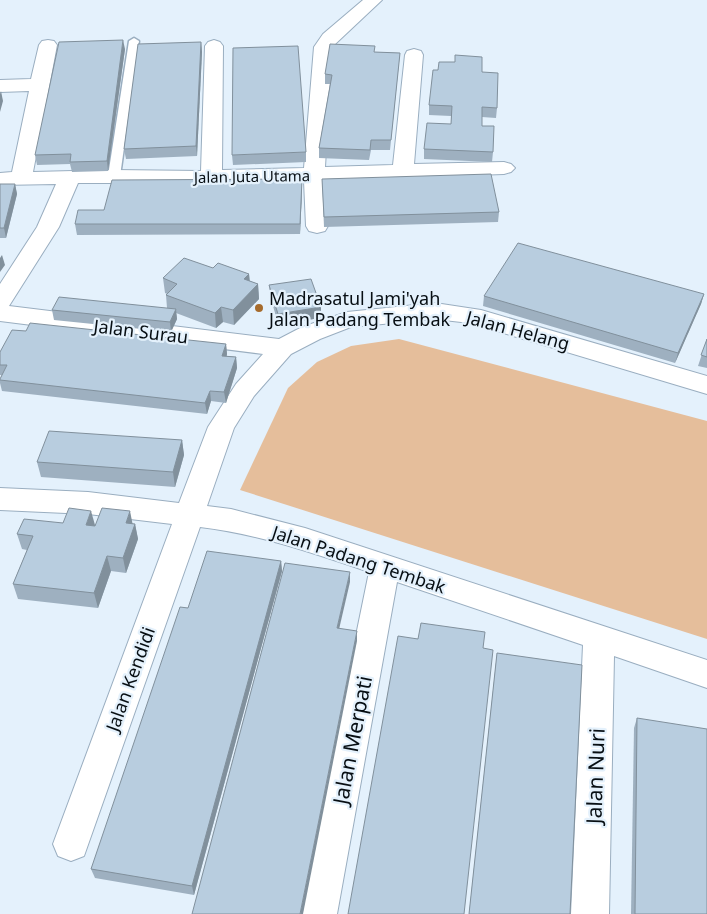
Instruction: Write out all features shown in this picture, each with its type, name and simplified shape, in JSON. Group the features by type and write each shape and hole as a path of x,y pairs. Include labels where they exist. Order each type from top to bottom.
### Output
{"street":[{"path":"317,226 314,174 326,43 373,0"},
{"path":"10,178 39,85 48,45"},
{"path":"211,177 214,46"},
{"path":"403,172 414,55"},
{"path":"0,86 39,85"},
{"name":"Jalan Juta Utama","path":"10,178 211,177 504,168"},
{"path":"0,302 48,228 70,177"},
{"name":"Jalan Helang","path":"190,514 221,427 246,390 282,348 347,320 435,311 472,315 707,385"},
{"name":"Jalan Surau","path":"0,314 282,348"},
{"name":"Jalan Padang Tembak","path":"0,499 88,503 231,520 305,539 707,674"},
{"name":"Jalan Kendidi","path":"71,844 190,514"},
{"name":"Jalan Merpati","path":"318,914 385,567"},
{"name":"Jalan Nuri","path":"590,914 599,638"}],"lane":[{"path":"114,176 134,40"}],"shaded area":[{"path":"399,339 707,421 707,639 240,490 288,388 317,362 351,346"}],"building":[{"path":"123,40 107,161 70,162 71,154 35,155 59,42"},
{"path":"201,42 196,146 124,149 138,44"},
{"path":"330,44 375,46 374,52 400,53 391,140 371,140 370,150 319,148 332,75 325,74"},
{"path":"298,46 306,152 232,155 233,48"},
{"path":"455,55 482,57 482,72 498,73 497,108 482,107 482,126 494,126 493,152 424,149 427,123 451,124 452,106 429,105 433,70 438,70 439,62 455,62"},
{"path":"491,174 499,212 324,217 322,179"},
{"path":"302,179 300,224 75,224 78,210 104,210 112,180"},
{"path":"0,184 15,184 4,228 0,228"},
{"path":"518,243 704,294 678,353 484,296"},
{"path":"184,258 213,268 218,263 249,274 244,279 258,284 233,310 221,307 215,313 166,295 177,284 163,278"},
{"path":"311,279 321,307 278,314 269,285"},
{"path":"59,297 176,309 170,322 52,310"},
{"path":"30,323 226,344 222,356 236,357 224,392 210,391 205,403 0,380 7,365 0,365 0,352 12,330 26,331"},
{"path":"707,339 707,357 701,355"},
{"path":"49,431 182,440 173,472 37,462"},
{"path":"69,508 91,511 86,525 95,526 102,508 130,511 126,523 135,524 123,558 107,556 94,593 13,584 33,536 17,534 24,519 63,523"},
{"path":"207,551 281,561 192,886 91,869 180,607 188,608"},
{"path":"285,563 350,572 337,628 357,631 300,914 192,914"},
{"path":"421,623 485,632 483,648 493,650 464,914 348,914 398,636 418,639"},
{"path":"497,653 582,665 570,914 469,914"},
{"path":"637,718 707,729 707,914 635,914"}],"place":[{"name":"Madrasatul Jami'yah Jalan Padang Tembak","path":"259,308"}]}
